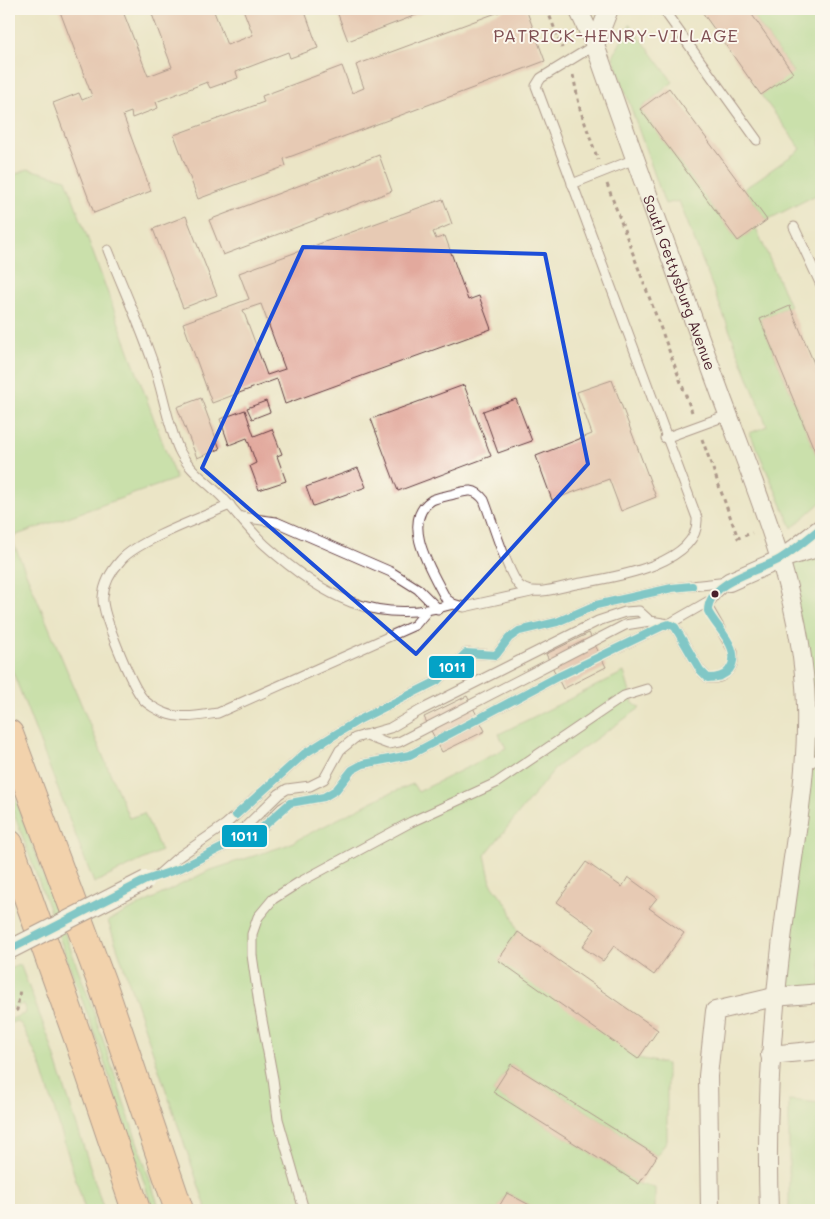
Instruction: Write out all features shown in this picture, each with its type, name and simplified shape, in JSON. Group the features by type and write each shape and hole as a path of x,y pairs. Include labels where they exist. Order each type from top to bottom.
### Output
{"highway":[{"path":"9,734 104,989 179,1210"},
{"path":"9,844 78,1038 136,1210"}],"street":[{"name":"South Gettysburg Avenue","path":"578,9 595,46 770,527 796,615 803,663 806,706 804,765 802,802 774,997 766,1144 769,1210"},
{"path":"595,46 609,9"},
{"path":"781,559 821,528"},
{"path":"729,582 781,559 821,547"},
{"path":"9,950 151,878"},
{"path":"710,1210 708,1076 715,1010 774,997 821,993"},
{"path":"770,1055 821,1050"}],"lane":[{"path":"663,9 757,140"},
{"path":"531,592 520,587 512,576 484,500 478,492 469,490 432,500 421,512 418,525 418,543 446,599 453,604 464,607 531,592 604,579 660,563 691,540 695,533 697,518 536,86 541,78 595,46"},
{"path":"572,184 635,159"},
{"path":"794,227 821,285"},
{"path":"108,250 153,364 179,450 193,472 230,505 264,544 335,596 374,610 426,612 453,604"},
{"path":"666,438 728,415"},
{"path":"230,505 147,542 122,558 107,580 102,598 105,614 127,669 143,700 166,714 191,717 218,713 415,625 426,612"},
{"path":"241,518 276,522 391,572 418,589 438,608"},
{"path":"151,878 181,868 263,827 290,803 324,798 336,790 352,770 363,764 410,755 557,677 669,624 709,601 729,582"},
{"path":"151,878 225,825 304,754 357,721 437,681 466,653 488,656 496,655 505,646 509,638 519,631 557,622 596,605 672,588 729,582"},
{"path":"364,735 388,744 399,742 625,625 650,621 669,624 675,627 700,670 708,678 714,679 724,676 731,669 734,659 733,651 710,613 707,606 709,601"},
{"path":"228,845 279,794 300,786 310,786 324,779 347,743 364,735 390,728 421,710 598,621 625,612 640,611 650,621"},
{"path":"304,1210 278,1119 274,1079 252,955 252,934 258,917 273,900 298,883 411,822 496,783 624,696 647,689"},
{"path":"804,765 821,758"}],"path":[{"path":"547,9 568,63 580,109 602,171 738,538 770,527"},
{"path":"9,1015 17,1010 20,989"}],"highlighted area":[{"path":"303,247 545,254 588,464 416,654 202,468"}],"green space":[{"path":"748,9 821,9 821,206 816,195 767,220 744,189 801,149 761,95 793,72"},
{"path":"630,24 673,82 640,109 738,241 756,228 790,306 760,319 821,466 821,502 792,528 750,433 767,426 679,201 665,204 613,57"},
{"path":"28,169 66,179 176,479 11,537 129,818 144,813 161,851 94,883 9,662 9,177"},
{"path":"821,528 821,993 774,997 806,706 781,559"},
{"path":"624,672 633,703 640,708 557,766 485,855 491,883 509,907 518,932 499,960 638,1058 667,1064 667,1140 657,1156 511,1064 493,1092 639,1184 655,1187 655,1210 539,1210 507,1193 497,1210 207,1210 108,921 208,871 287,845 383,796 413,784 418,792 506,748 499,734"},
{"path":"9,782 91,1004 160,1210 153,1210 99,1046 9,800"},
{"path":"20,964 49,1039 104,1210 85,1210 41,1066 22,1025 16,1021 9,1024 9,1020 26,1013 23,1004 9,1010 9,970"},
{"path":"789,1100 821,1103 819,1210 789,1210"}],"building":[{"path":"59,9 122,9 148,76 172,67 150,9 213,9 227,45 253,35 243,9 304,9 318,48 290,58 288,52 236,72 238,78 210,88 207,82 156,102 158,108 132,118 131,112 123,115 151,191 94,213 53,103 79,93 82,100 92,96"},
{"path":"336,9 432,9 348,41"},
{"path":"507,9 526,9 545,61 284,159 286,166 198,199 174,135 264,102 262,96 342,66 352,93 364,88 356,65"},
{"path":"700,9 748,9 793,73 761,95"},
{"path":"669,88 767,220 738,241 640,109"},
{"path":"379,155 392,191 223,255 209,220"},
{"path":"443,199 452,224 433,232 436,239 445,236 468,300 479,296 491,329 285,404 277,379 212,403 183,323 249,299 239,273","holes":["261,304 285,369 267,375 243,310"]},
{"path":"186,216 217,295 183,308 153,229"},
{"path":"790,306 821,380 821,466 760,319"},
{"path":"612,380 656,497 621,511 609,479 552,500 536,456 592,434 577,392"},
{"path":"464,385 491,456 398,491 371,419"},
{"path":"201,398 220,449 197,458 177,407"},
{"path":"516,399 532,441 498,453 483,411"},
{"path":"266,401 270,412 252,419 247,408"},
{"path":"245,410 254,436 272,429 282,454 277,456 286,481 259,490 250,466 256,463 247,438 229,445 220,419"},
{"path":"358,468 366,487 313,506 306,487"},
{"path":"589,633 606,667 563,689 546,654"},
{"path":"467,696 485,731 442,752 424,717"},
{"path":"586,862 622,887 628,877 657,898 649,908 684,933 654,975 614,946 603,961 582,947 595,929 557,902"},
{"path":"518,932 658,1030 638,1059 498,960"},
{"path":"511,1064 657,1156 639,1184 493,1092"},
{"path":"507,1193 539,1210 497,1210"}],"transit line":[{"name":"1011","path":"9,950 146,880 181,868 263,827 290,803 324,797 336,790 352,770 363,764 410,755 557,677 663,626 669,624 675,627 700,670 708,678 722,676 729,670 733,662 733,655 727,639 708,611 710,601 716,592 736,578 780,559 821,528"},
{"name":"1011","path":"236,815 304,754 357,721 437,681 466,653 496,655 509,638 519,631 557,622 596,605 672,588 692,586"}],"district":[{"name":"PATRICK-HENRY-VILLAGE","path":"616,35"}]}
